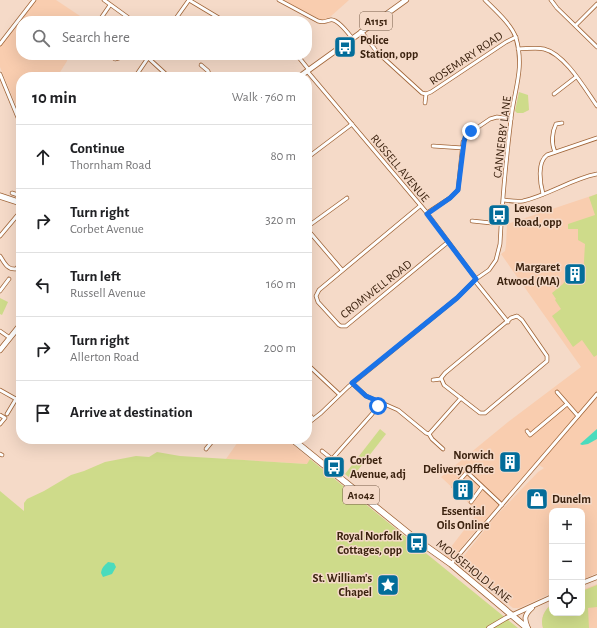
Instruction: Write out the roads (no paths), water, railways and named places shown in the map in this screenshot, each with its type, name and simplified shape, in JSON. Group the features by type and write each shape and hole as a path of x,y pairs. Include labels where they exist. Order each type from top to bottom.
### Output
{"highway":[{"path":"0,196 16,201"},
{"name":"MOUSEHOLD LANE","path":"298,444 413,537 451,564 512,615"},
{"name":"A1042","path":"512,615 528,628"}],"main road":[{"name":"A1151","path":"305,72 406,0"},
{"path":"0,350 16,330"}],"street":[{"path":"22,16 34,0"},
{"path":"104,0 126,16"},
{"path":"178,16 189,0 216,16"},
{"path":"279,0 307,16"},
{"name":"CANNERBY LANE","path":"313,419 352,383 452,302 492,267 496,260 500,244 511,119 520,74 518,49 513,30 485,0"},
{"path":"551,0 557,8 597,47"},
{"path":"576,25 597,4"},
{"path":"102,16 110,5"},
{"path":"312,19 318,22 325,22 330,19 336,20 352,38"},
{"path":"0,44 16,23"},
{"name":"ROSEMARY ROAD","path":"361,31 377,52 422,93 426,94 516,37"},
{"path":"518,49 540,48 550,51 558,57 576,77 597,106"},
{"path":"138,72 146,60"},
{"path":"153,60 164,72"},
{"name":"RUSSELL AVENUE","path":"301,60 308,70"},
{"path":"201,65 208,72"},
{"path":"0,74 16,112"},
{"name":"RUSSELL AVENUE","path":"312,75 427,214 508,322"},
{"path":"554,94 576,77"},
{"name":"ROSEMARY ROAD","path":"425,103 426,94"},
{"path":"427,214 450,198 458,190 464,142 468,134 490,119 497,117 511,119"},
{"path":"555,152 552,143 554,128 556,123 562,123"},
{"path":"312,154 352,124"},
{"path":"543,194 541,185 542,161 547,155 597,138"},
{"path":"433,146 463,148"},
{"path":"504,200 522,201 543,194 580,178 597,174"},
{"path":"12,193 16,194"},
{"path":"312,224 347,198"},
{"name":"CROMWELL ROAD","path":"420,206 319,290 316,296 318,302 339,325 344,326 349,324 448,242"},
{"path":"0,236 16,217"},
{"path":"472,221 501,224"},
{"path":"312,234 342,270"},
{"path":"0,256 8,267 11,269 16,269"},
{"path":"0,291 10,279"},
{"path":"433,380 441,379 445,373 517,315 547,356 546,363 485,413 480,413 444,385 441,379"},
{"path":"0,331 10,338"},
{"path":"312,369 339,394"},
{"path":"352,383 366,396 394,407 429,434 432,440 443,449"},
{"path":"0,390 16,400 7,414"},
{"path":"557,392 578,416"},
{"path":"451,564 597,394"},
{"path":"429,434 461,398"},
{"path":"332,459 372,414 380,402"},
{"path":"530,435 567,404"},
{"path":"0,414 5,418 0,424"},
{"path":"527,431 534,440"},
{"path":"206,449 210,444"},
{"path":"322,451 342,468"},
{"path":"454,487 467,472 474,467"},
{"path":"467,472 502,505"},
{"path":"471,502 482,487"},
{"path":"585,582 597,577"},
{"path":"489,628 512,615 549,598"},
{"path":"528,628 524,620 525,616 533,606"}],"water":[{"path":"597,429 597,439 588,444 580,444"},
{"path":"108,562 114,563 116,567 112,574 103,577 101,573 102,569"}],"place":[{"name":"Police Station, opp","path":"345,47"},
{"name":"Leveson Road, opp","path":"499,215"},
{"name":"Margaret Atwood (MA)","path":"575,274"},
{"name":"Norwich Delivery Office","path":"510,462"},
{"name":"Corbet Avenue, adj","path":"334,467"},
{"name":"Essential Oils Online","path":"463,490"},
{"name":"Dunelm","path":"537,499"},
{"name":"Royal Norfolk Cottages, opp","path":"417,543"},
{"name":"St. William's Chapel","path":"388,585"}]}
